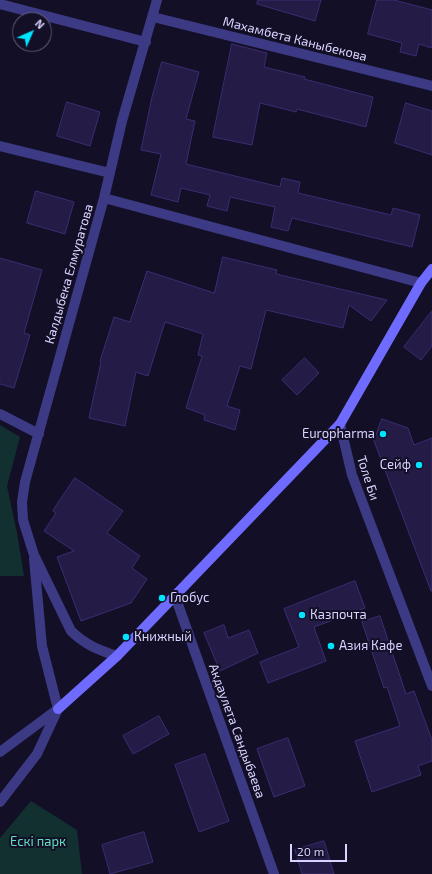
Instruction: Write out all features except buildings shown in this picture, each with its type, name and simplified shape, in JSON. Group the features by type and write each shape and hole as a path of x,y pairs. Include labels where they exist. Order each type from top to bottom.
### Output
{"street":[{"name":"Калдыбека Елмуратова","path":"117,656 95,649 71,631 34,555 22,520 22,502 25,482 104,198 122,121 157,0"},
{"path":"0,4 146,42"},
{"name":"Махамбета Каныбекова","path":"153,17 432,86"},
{"path":"0,146 110,173"},
{"path":"104,198 421,283"},
{"path":"0,752 58,709 117,656 340,424 421,283 432,268"},
{"path":"0,414 39,434"},
{"name":"Толе Би","path":"340,424 352,475 432,686"},
{"name":"Калдыбека Елмуратова","path":"34,555 42,646 58,709"},
{"name":"Акдаулета Сандыбаева","path":"175,596 274,874"},
{"path":"0,802 37,754 58,709"}],"green space":[{"path":"0,425 20,437 7,486 24,576 0,576"},
{"name":"Ескі парк","path":"31,801 77,830 82,874 0,874 0,838"}],"place":[{"name":"Europharma","path":"383,434"},
{"name":"Сейф","path":"419,465"},
{"name":"Глобус","path":"162,598"},
{"name":"Казпочта","path":"302,615"},
{"name":"Книжный","path":"126,637"},
{"name":"Азия Кафе","path":"331,646"}]}
